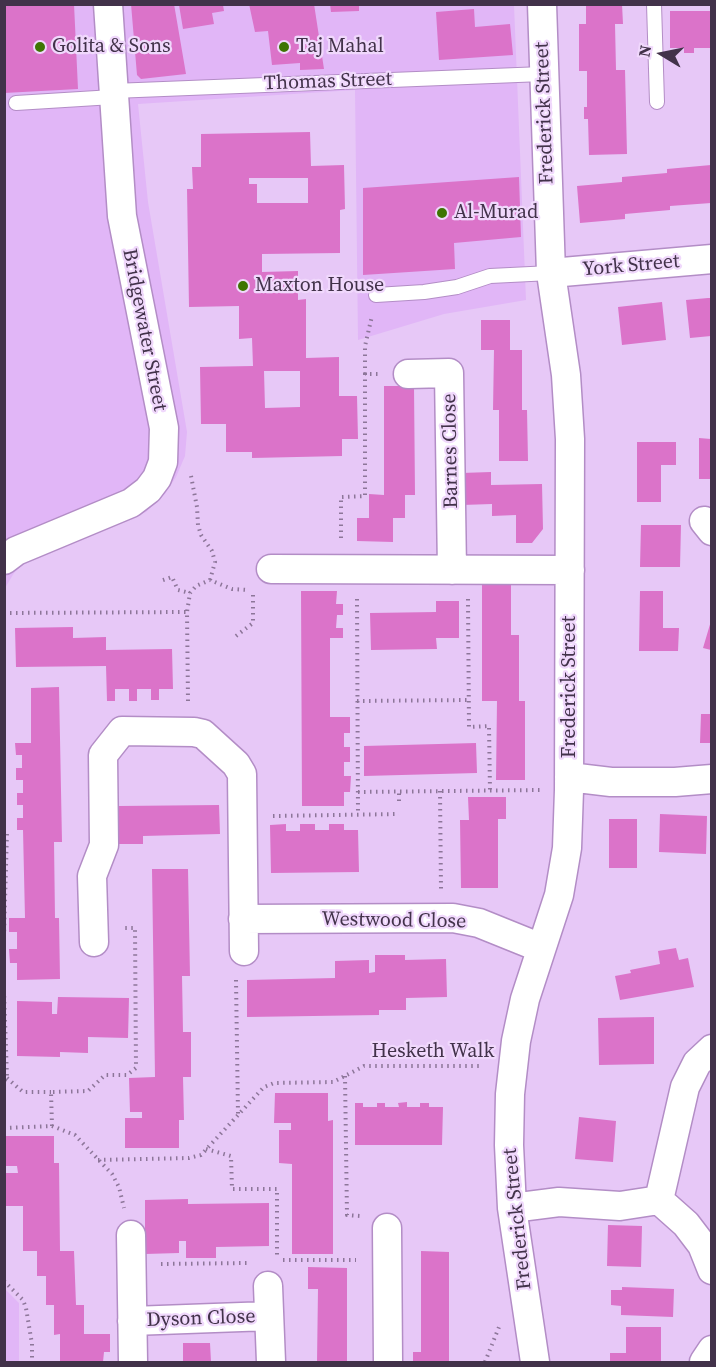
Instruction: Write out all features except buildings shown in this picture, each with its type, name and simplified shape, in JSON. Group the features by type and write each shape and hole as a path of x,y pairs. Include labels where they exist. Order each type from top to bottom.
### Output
{"street":[{"name":"Bridgewater Street","path":"4,560 16,551 131,503 148,490 157,478 164,455 164,428 122,216 108,4"},
{"name":"Frederick Street","path":"535,1362 512,1208 509,1145 510,1094 525,999 559,895 567,848 569,784 570,439 566,375 551,273 542,4"},
{"name":"York Street","path":"551,273 711,259"},
{"name":"Barnes Close","path":"408,374 449,374 460,570"},
{"path":"271,569 570,570"},
{"path":"93,936 92,876 104,845 103,755 122,731 188,732 203,734 236,764 242,774 244,951"},
{"path":"569,784 711,779"},
{"name":"Westwood Close","path":"243,919 453,918 479,923 541,948"},
{"path":"659,1200 685,1087 697,1063 711,1049"},
{"path":"512,1208 559,1202 620,1206 659,1200"},
{"path":"659,1200 686,1224 702,1245 711,1270"},
{"path":"387,1228 388,1362"},
{"name":"Dyson Close","path":"131,1235 133,1362"},
{"name":"Dyson Close","path":"271,1362 269,1316 272,1275"},
{"name":"Dyson Close","path":"132,1321 269,1316"},
{"path":"704,1362 711,1350"}],"lane":[{"path":"654,4 657,102"},
{"name":"Thomas Street","path":"16,103 113,94 543,74"},
{"path":"376,295 424,292 457,286 490,276 551,273"}],"path":[{"path":"358,815 357,701 349,569 341,497 365,496 365,346 376,295"},
{"path":"365,374 408,374"},
{"path":"164,455 188,461 198,525 201,535 212,551 215,562 210,580"},
{"path":"460,570 469,727 489,726 490,791"},
{"path":"163,580 172,577 178,590 190,593"},
{"path":"188,732 187,612 190,593 196,586 210,580 232,589 253,590 253,623 236,636"},
{"path":"4,613 187,612"},
{"path":"357,701 469,700"},
{"path":"358,792 490,791 569,784"},
{"path":"441,791 442,918"},
{"path":"399,792 399,801"},
{"path":"242,816 399,814"},
{"path":"4,831 7,831 4,937"},
{"path":"4,990 6,1079 23,1092 88,1091 105,1075 128,1075 136,1068 135,928 93,936"},
{"path":"238,1114 236,974 244,967 244,951"},
{"name":"Hesketh Walk","path":"98,1160 189,1158 201,1155 264,1087 274,1083 333,1082 364,1066 514,1066"},
{"path":"345,1076 347,1215 371,1216 387,1228"},
{"path":"51,1092 52,1126"},
{"path":"4,1128 52,1126 75,1135 112,1174 119,1187 131,1235"},
{"path":"206,1149 231,1156 232,1189 277,1189 272,1275"},
{"path":"4,1281 22,1300 26,1308 32,1344 32,1362"}],"shaded area":[{"path":"5,5 514,5 526,300 444,314 358,340 355,90 138,104 148,202 187,432 185,456 176,477 165,494 146,512 31,557 14,573 5,588"},
{"path":"4,1288 19,1303 19,1362 5,1362"}],"place":[{"name":"Golita & Sons","path":"40,47"},
{"name":"Taj Mahal","path":"284,47"},
{"name":"Al-Murad","path":"442,213"},
{"name":"Maxton House","path":"243,286"}]}
